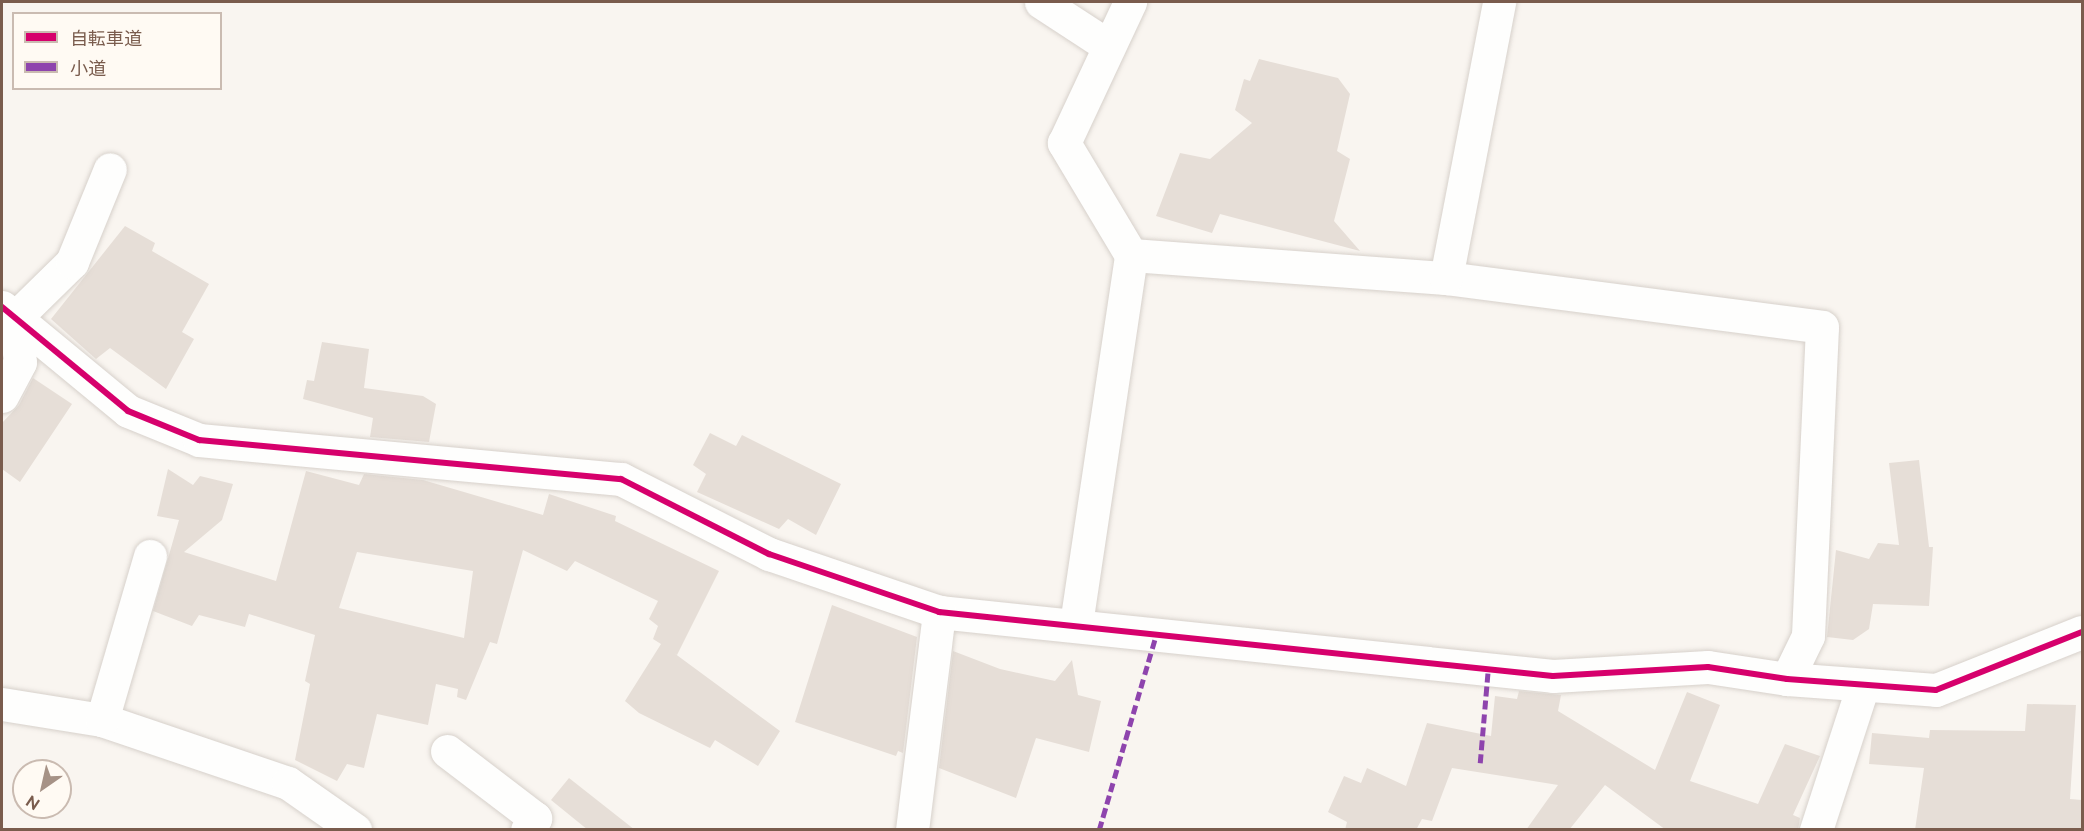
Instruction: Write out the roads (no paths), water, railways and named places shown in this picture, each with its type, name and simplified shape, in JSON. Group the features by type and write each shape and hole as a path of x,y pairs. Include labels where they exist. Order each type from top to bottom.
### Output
{"street":[{"path":"1041,2 1107,45"},
{"path":"1076,624 1131,255 1064,143 1107,45 1130,2"},
{"path":"1446,278 1499,2"},
{"path":"8,312 72,262 110,169"},
{"path":"1131,255 1446,278 1822,327 1808,636 1787,679"},
{"path":"2,396 21,362 8,312"},
{"path":"8,312 129,411 199,440 621,479 769,554 939,612 1076,624 1553,676 1708,667 1787,679 1936,690 2082,632"},
{"path":"102,720 150,556"},
{"path":"912,830 939,612"},
{"path":"1816,830 1863,685"},
{"path":"2,704 102,720 288,783 355,830"},
{"path":"447,752 535,818 527,830"}]}
